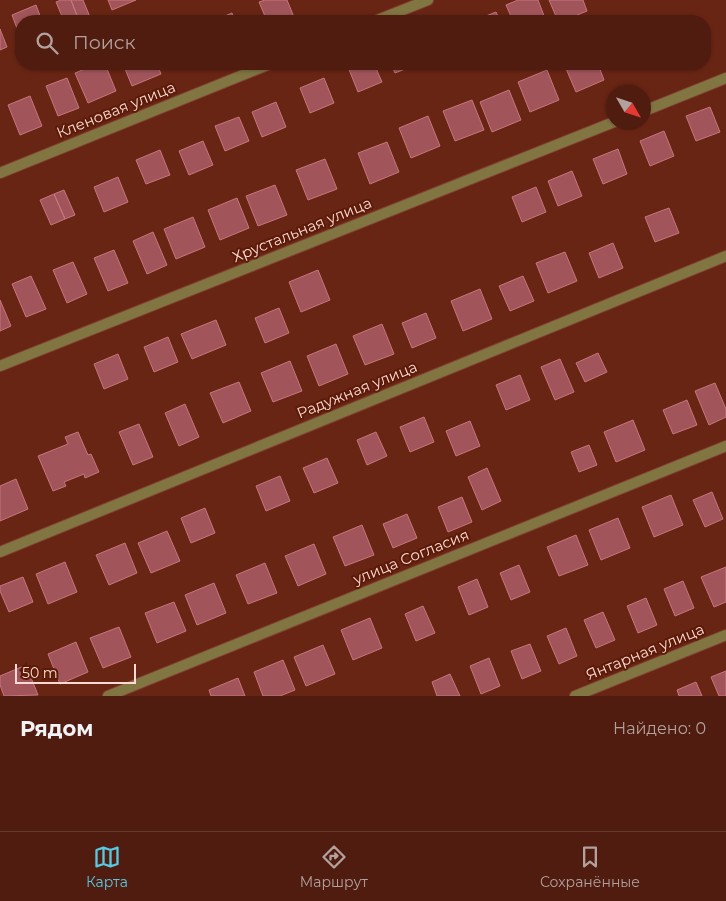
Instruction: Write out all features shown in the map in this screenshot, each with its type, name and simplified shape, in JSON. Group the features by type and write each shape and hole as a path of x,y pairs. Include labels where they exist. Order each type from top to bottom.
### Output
{"street":[{"path":"390,15 428,0"},
{"name":"Кленовая улица","path":"0,174 255,70"},
{"path":"651,108 726,78"},
{"name":"Хрустальная улица","path":"0,366 606,125"},
{"name":"Радужная улица","path":"0,552 726,256"},
{"name":"улица Согласия","path":"108,696 726,446"},
{"name":"Янтарная улица","path":"575,696 726,635"}],"building":[{"path":"71,0 77,15 61,15 56,2"},
{"path":"71,0 83,0 89,15 77,15"},
{"path":"108,0 136,0 112,10"},
{"path":"265,0 287,0 293,15 264,15 259,2"},
{"path":"518,0 538,0 544,15 510,15 506,5"},
{"path":"549,0 583,0 587,11 577,15 555,15"},
{"path":"36,5 40,15 15,15 15,23 12,15"},
{"path":"0,29 7,47 0,50"},
{"path":"82,70 107,70 116,91 88,103 75,73"},
{"path":"125,70 159,70 161,74 132,86"},
{"path":"349,70 377,70 382,82 358,92"},
{"path":"547,70 559,100 530,112 518,82"},
{"path":"567,70 600,70 604,80 576,92"},
{"path":"67,78 79,108 58,116 46,86"},
{"path":"324,78 334,103 310,113 300,88"},
{"path":"509,90 521,120 492,132 480,102"},
{"path":"30,96 42,126 20,135 8,105"},
{"path":"472,100 484,130 455,141 443,111"},
{"path":"276,102 286,127 262,137 252,112"},
{"path":"710,107 720,132 696,141 686,116"},
{"path":"428,116 440,146 411,158 399,128"},
{"path":"239,117 249,141 225,151 215,126"},
{"path":"664,131 674,156 650,166 640,141"},
{"path":"203,141 213,165 189,175 179,151"},
{"path":"387,142 399,172 370,184 358,153"},
{"path":"618,149 627,174 603,184 593,159"},
{"path":"160,150 170,175 146,184 136,160"},
{"path":"325,159 337,189 308,200 296,170"},
{"path":"572,171 582,196 558,206 548,181"},
{"path":"118,177 128,202 104,212 94,187"},
{"path":"275,185 287,215 258,226 246,196"},
{"path":"536,187 546,212 522,222 512,197"},
{"path":"64,190 75,215 65,219 54,194"},
{"path":"54,194 65,219 51,225 40,200"},
{"path":"237,198 249,228 220,240 208,210"},
{"path":"669,208 679,233 655,242 645,217"},
{"path":"193,217 205,247 176,259 164,229"},
{"path":"153,232 167,265 147,274 133,241"},
{"path":"613,243 623,268 599,278 589,253"},
{"path":"114,250 128,283 108,291 94,258"},
{"path":"565,252 577,281 548,293 536,263"},
{"path":"73,262 87,294 67,303 53,270"},
{"path":"318,270 330,300 301,312 289,282"},
{"path":"31,276 46,309 26,317 12,284"},
{"path":"523,276 534,301 510,311 499,286"},
{"path":"480,289 492,319 463,331 451,301"},
{"path":"0,300 11,326 0,331"},
{"path":"279,308 289,333 265,343 255,318"},
{"path":"426,313 436,338 412,348 402,323"},
{"path":"216,320 226,345 192,359 181,334"},
{"path":"382,324 394,354 365,365 353,336"},
{"path":"168,337 178,362 154,372 144,347"},
{"path":"336,344 348,374 319,386 307,356"},
{"path":"598,353 607,372 585,382 576,363"},
{"path":"118,354 128,379 104,389 94,364"},
{"path":"560,359 574,392 555,400 541,367"},
{"path":"290,361 302,391 273,402 261,373"},
{"path":"520,375 530,400 506,410 496,385"},
{"path":"239,382 251,411 223,423 210,393"},
{"path":"715,383 726,409 726,417 709,425 695,391"},
{"path":"687,400 697,425 673,434 663,410"},
{"path":"185,404 199,437 179,446 165,413"},
{"path":"424,417 434,442 410,452 400,427"},
{"path":"633,420 645,450 616,462 604,432"},
{"path":"470,421 480,446 456,456 446,431"},
{"path":"139,424 153,457 133,465 119,432"},
{"path":"78,432 88,455 91,454 99,472 85,478 84,474 64,482 66,486 53,491 38,456 68,444 65,437"},
{"path":"376,432 387,456 367,465 357,440"},
{"path":"589,445 597,465 579,472 571,452"},
{"path":"327,458 338,483 314,493 303,468"},
{"path":"487,468 501,501 482,510 468,477"},
{"path":"280,476 290,501 266,511 256,486"},
{"path":"16,479 28,509 0,521 0,486"},
{"path":"712,492 723,519 705,527 693,500"},
{"path":"671,495 683,525 654,537 642,507"},
{"path":"462,497 472,522 448,532 438,507"},
{"path":"205,508 215,533 191,543 181,518"},
{"path":"407,514 417,538 393,548 383,524"},
{"path":"618,518 630,548 601,560 589,530"},
{"path":"362,525 374,555 345,566 333,537"},
{"path":"167,531 180,561 151,573 138,543"},
{"path":"576,535 588,565 559,576 547,547"},
{"path":"125,543 137,573 109,585 96,555"},
{"path":"314,544 326,574 298,586 285,556"},
{"path":"65,562 77,592 48,604 36,574"},
{"path":"265,563 277,593 248,604 236,575"},
{"path":"519,565 530,592 511,600 500,573"},
{"path":"726,567 726,602 714,607 701,577"},
{"path":"23,577 33,602 9,612 0,591 0,586"},
{"path":"477,579 488,607 469,615 458,587"},
{"path":"683,581 694,608 675,616 664,589"},
{"path":"214,583 226,613 197,625 185,595"},
{"path":"646,598 657,625 638,633 627,606"},
{"path":"174,602 186,631 157,643 145,613"},
{"path":"423,606 435,633 416,641 405,614"},
{"path":"603,612 615,640 596,648 584,620"},
{"path":"370,618 382,648 353,660 341,630"},
{"path":"119,627 131,657 103,668 90,638"},
{"path":"566,628 577,656 559,664 547,636"},
{"path":"76,642 88,672 60,684 48,654"},
{"path":"530,644 541,671 522,679 511,651"},
{"path":"323,645 335,674 306,686 294,657"},
{"path":"489,658 500,686 481,694 470,666"},
{"path":"283,660 295,690 280,696 263,696 254,672"},
{"path":"26,665 38,695 4,696 0,685 0,676"},
{"path":"726,671 726,696 719,696 711,677"},
{"path":"450,674 460,696 437,696 432,682"},
{"path":"238,678 245,696 211,696 209,690"},
{"path":"696,682 702,696 679,696 677,690"}]}
